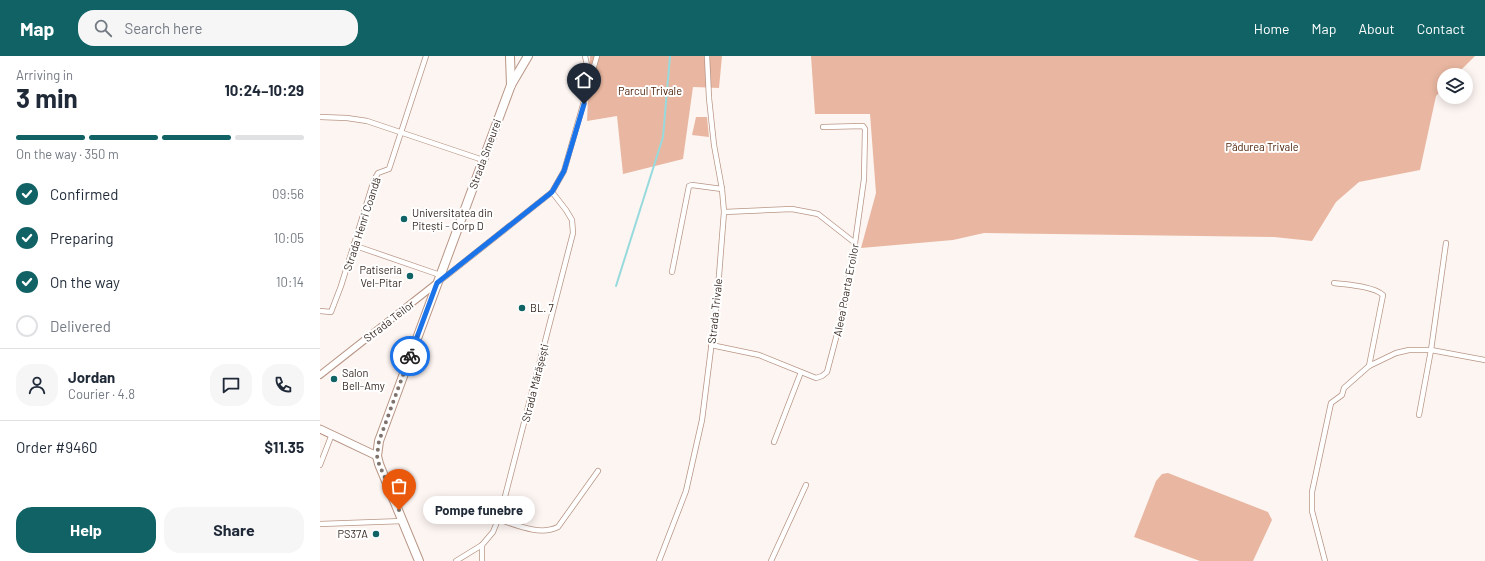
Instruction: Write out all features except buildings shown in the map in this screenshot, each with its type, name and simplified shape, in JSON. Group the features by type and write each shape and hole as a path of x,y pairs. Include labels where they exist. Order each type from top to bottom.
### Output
{"main road":[{"path":"509,56 512,60 518,62 526,58"},
{"name":"Strada Smeurei","path":"509,56 511,85"},
{"name":"Strada Smeurei","path":"419,561 382,472 377,456 379,441 511,85 526,58"},
{"path":"320,428 377,456"}],"street":[{"path":"401,132 426,56"},
{"path":"585,56 587,66 586,96"},
{"name":"Strada Teilor","path":"320,375 552,192 564,171 597,56"},
{"name":"Strada Trivale","path":"659,561 686,490 702,420 717,301 724,212 722,189 709,106 707,56"},
{"path":"320,117 357,119 401,132 483,160"},
{"name":"Aleea Poarta Eroilor","path":"712,345 759,355 816,378 827,372 841,320 855,243 864,179 865,127 823,127"},
{"name":"Strada Henri Coandă","path":"320,311 331,312 341,286 374,180 378,173 389,169 401,132"},
{"path":"672,272 689,186 692,185 722,189"},
{"name":"Strada Mărășești","path":"456,561 482,545 493,532 502,512 573,233 572,220 552,192"},
{"path":"724,212 792,209 818,214 855,243"},
{"path":"1419,415 1446,243"},
{"path":"353,245 440,275"},
{"path":"1334,283 1364,287 1379,292 1383,295 1369,366"},
{"path":"1325,561 1312,506 1312,492 1319,453 1331,403 1342,395 1344,388 1369,366 1396,353 1409,350 1430,350 1485,360"},
{"path":"774,442 801,372"},
{"path":"320,465 332,434"},
{"path":"498,520 520,527 552,530 558,527 598,471"},
{"path":"771,561 806,485"},
{"path":"320,524 403,521"},
{"path":"482,545 482,561"}],"green space":[{"name":"Parcul Trivale","path":"590,56 722,56 719,88 693,87 683,159 623,174 617,116 587,121"},
{"name":"Pădurea Trivale","path":"811,56 1475,56 1463,68 1437,68 1437,95 1420,170 1359,182 1336,202 1312,241 1274,237 984,233 953,240 861,248 876,193 870,114 815,114"},
{"path":"696,117 707,117 709,137 692,135"},
{"path":"1168,473 1268,512 1272,520 1253,561 1200,561 1134,537 1156,481 1162,474"}],"waterway":[{"path":"616,286 663,137 670,56"}],"way so far":[{"path":"399,510 379,464 377,447 410,356"}],"place":[{"name":"Universitatea din Pitești - Corp D","path":"404,219"},
{"name":"Patiseria Vel-Pitar","path":"410,276"},
{"name":"BL. 7","path":"522,308"},
{"name":"Salon Bell-Amy","path":"334,379"},
{"name":"Pompe funebre","path":"399,510"},
{"name":"PS37A","path":"376,534"}],"route":[{"path":"410,356 437,283 552,192 564,171 584,104"}]}
